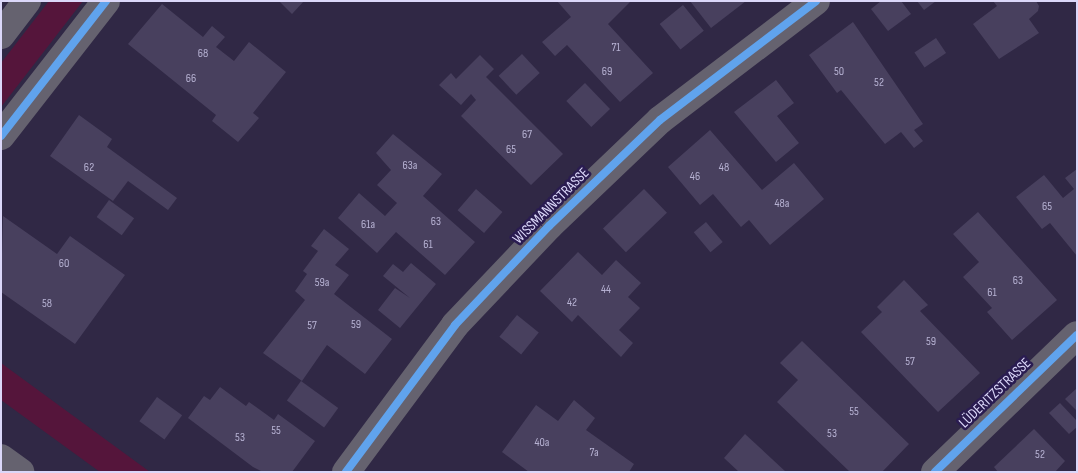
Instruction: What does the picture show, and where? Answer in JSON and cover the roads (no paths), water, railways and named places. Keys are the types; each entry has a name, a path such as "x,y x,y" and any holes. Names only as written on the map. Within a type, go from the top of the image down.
{"street":[{"path":"1,35 27,1"},
{"path":"1,136 106,1"},
{"name":"WISSMANNSTRASSE","path":"346,472 456,325 549,226 660,120 816,1"},
{"name":"LÜDERITZSTRASSE","path":"935,472 1077,335"},
{"path":"1,458 20,472"}]}
